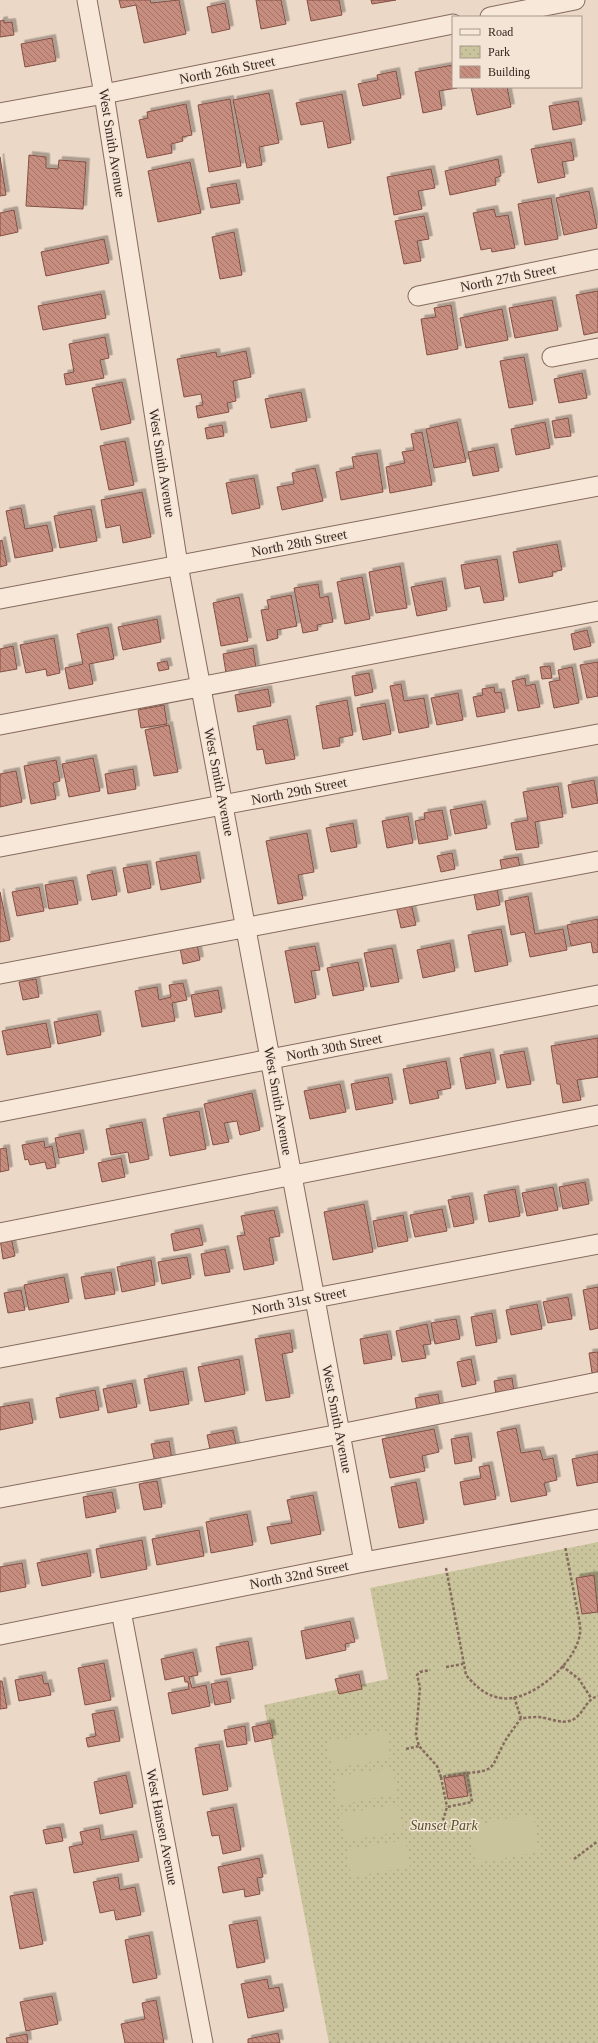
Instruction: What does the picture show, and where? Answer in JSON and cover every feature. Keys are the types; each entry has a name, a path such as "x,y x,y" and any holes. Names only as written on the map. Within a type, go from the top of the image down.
{"street":[{"name":"West Smith Avenue","path":"87,0 104,94 178,566 364,1562"},
{"path":"495,16 575,0"},
{"name":"North 26th Street","path":"0,113 104,94 452,24"},
{"name":"North 27th Street","path":"418,296 598,260"},
{"path":"552,357 598,348"},
{"name":"North 28th Street","path":"0,599 598,486"},
{"path":"0,725 200,685 598,611"},
{"name":"North 29th Street","path":"0,848 598,734"},
{"path":"0,974 598,861"},
{"name":"North 30th Street","path":"0,1112 598,995"},
{"path":"0,1233 598,1115"},
{"name":"North 31st Street","path":"0,1358 598,1244"},
{"path":"0,1498 340,1434 598,1382"},
{"name":"North 32nd Street","path":"0,1635 364,1562 598,1519"},
{"name":"West Hansen Avenue","path":"121,1611 203,2043"}],"path":[{"path":"446,1568 466,1675 475,1686 490,1695 502,1698 514,1697 540,1687 562,1666 577,1648 580,1632 565,1546"},
{"path":"446,1667 463,1664"},
{"path":"562,1666 579,1679 591,1698"},
{"path":"420,1830 440,1830 447,1807 441,1777 437,1766 419,1746 416,1735 420,1687 417,1676 420,1672 430,1670"},
{"path":"521,1718 537,1717 564,1722 573,1720 591,1698 598,1696"},
{"path":"514,1697 521,1718"},
{"path":"441,1777 484,1772 494,1765 503,1745 521,1718"},
{"path":"406,1749 419,1746"},
{"path":"447,1807 472,1802 468,1773"},
{"path":"574,1859 598,1841"}],"green space":[{"name":"Sunset Park","path":"598,1542 598,2043 329,2043 264,1705 388,1679 370,1588"},
{"path":"386,1731 391,1758 332,1769 327,1742"},
{"path":"392,1767 397,1794 338,1805 334,1777"},
{"path":"398,1804 403,1831 345,1841 340,1814"},
{"path":"533,1814 539,1852 476,1863 469,1826"},
{"path":"405,1840 410,1867 351,1877 347,1850"}],"building":[{"path":"119,0 150,0 151,3 179,0 186,34 144,43 136,5 121,8"},
{"path":"256,0 281,0 286,24 261,29"},
{"path":"307,0 339,0 342,15 311,21"},
{"path":"371,0 396,0 372,4"},
{"path":"225,3 230,29 212,33 207,7"},
{"path":"4,20 4,23 12,22 14,35 0,37 0,21"},
{"path":"52,38 56,61 25,67 21,44"},
{"path":"452,65 452,88 457,88 439,91 442,109 423,113 415,72"},
{"path":"396,71 401,98 363,106 358,84 378,80 377,75"},
{"path":"471,88 507,88 511,107 477,115"},
{"path":"269,93 279,143 259,147 262,165 247,168 233,100"},
{"path":"342,94 351,143 328,148 323,121 301,125 296,103"},
{"path":"230,99 241,166 209,172 198,105"},
{"path":"578,101 582,124 553,130 549,106"},
{"path":"186,104 192,135 182,137 183,141 171,144 172,153 147,158 139,120 148,118 147,112"},
{"path":"571,142 574,160 562,162 565,177 538,183 531,149"},
{"path":"29,155 46,157 46,168 58,169 59,160 86,162 83,209 26,206"},
{"path":"0,157 6,195 0,196"},
{"path":"498,159 501,176 495,178 496,185 450,195 445,171"},
{"path":"190,162 201,213 158,222 148,171"},
{"path":"431,169 435,188 418,191 422,209 394,215 387,177"},
{"path":"236,183 240,203 211,208 207,188"},
{"path":"589,191 597,228 564,235 556,198"},
{"path":"551,198 558,239 525,245 518,204"},
{"path":"494,209 496,217 508,215 515,248 492,252 491,248 481,250 473,213"},
{"path":"14,210 18,232 0,236 0,213"},
{"path":"424,216 429,239 417,241 421,261 404,264 395,221"},
{"path":"234,232 242,275 220,279 212,237"},
{"path":"104,239 109,263 46,276 41,252"},
{"path":"598,291 598,332 584,335 576,295"},
{"path":"101,294 106,318 43,330 38,306"},
{"path":"552,300 558,330 515,338 509,308"},
{"path":"451,305 458,349 427,355 421,319 436,317 434,308"},
{"path":"502,309 508,340 466,348 460,318"},
{"path":"105,337 109,358 100,360 104,378 66,385 64,374 74,372 69,344"},
{"path":"246,351 251,377 233,381 236,401 227,403 229,412 198,418 196,406 203,405 201,394 184,397 177,359 216,352 217,357"},
{"path":"524,357 533,404 509,408 500,361"},
{"path":"582,373 587,398 559,403 554,379"},
{"path":"122,382 131,423 101,430 92,388"},
{"path":"301,392 307,421 271,428 265,399"},
{"path":"568,418 571,436 555,438 552,421"},
{"path":"457,422 466,462 434,468 426,429"},
{"path":"545,422 550,448 516,455 511,429"},
{"path":"222,425 224,436 207,439 205,428"},
{"path":"422,432 432,485 390,493 386,467 405,463 402,452 414,450 411,434"},
{"path":"125,441 134,485 109,490 100,446"},
{"path":"494,447 499,471 473,476 468,452"},
{"path":"377,453 383,492 341,500 336,472 354,468 352,457"},
{"path":"315,468 323,501 282,510 277,487 294,484 292,473"},
{"path":"254,478 260,508 232,514 226,483"},
{"path":"142,492 151,537 123,543 120,525 106,528 101,500"},
{"path":"21,508 25,529 47,525 53,551 15,558 6,511"},
{"path":"91,509 97,541 60,548 54,516"},
{"path":"2,540 7,565 0,567 0,541"},
{"path":"557,544 562,570 552,572 553,576 519,583 513,552"},
{"path":"497,559 504,600 484,603 480,586 465,589 461,565"},
{"path":"400,566 407,608 376,613 369,572"},
{"path":"362,577 370,619 345,624 337,582"},
{"path":"442,581 447,610 417,616 411,587"},
{"path":"318,584 320,598 328,596 333,622 317,625 318,630 303,633 294,588"},
{"path":"291,595 297,626 277,630 278,638 267,641 261,610 269,609 267,600"},
{"path":"239,597 248,641 221,646 213,603"},
{"path":"157,619 161,642 123,650 118,627"},
{"path":"108,627 114,659 89,664 93,684 69,689 65,668 83,664 77,634"},
{"path":"587,630 591,646 574,650 571,634"},
{"path":"54,638 60,673 47,676 46,669 26,673 20,645"},
{"path":"13,646 17,669 0,672 0,649"},
{"path":"253,648 256,668 226,673 223,654"},
{"path":"167,661 169,669 159,671 157,663"},
{"path":"598,662 598,696 587,698 580,665"},
{"path":"550,666 552,678 542,679 540,667"},
{"path":"572,667 579,703 554,708 549,682 560,680 558,670"},
{"path":"369,673 373,692 355,696 352,676"},
{"path":"525,678 526,686 535,684 540,707 518,711 512,681"},
{"path":"401,684 404,701 424,698 429,727 399,733 390,686"},
{"path":"494,687 495,693 501,692 505,712 477,717 473,697 483,695 482,689"},
{"path":"268,689 271,706 238,712 235,695"},
{"path":"458,693 463,720 437,725 431,698"},
{"path":"347,700 353,735 339,738 340,746 323,749 316,706"},
{"path":"385,703 391,734 363,740 357,708"},
{"path":"164,705 167,724 141,728 138,710"},
{"path":"287,719 295,759 266,764 263,749 257,750 253,726"},
{"path":"169,725 178,772 154,776 145,730"},
{"path":"93,758 100,791 69,797 62,764"},
{"path":"56,760 60,781 53,783 56,799 31,804 24,766"},
{"path":"133,769 136,789 108,794 105,774"},
{"path":"16,771 22,802 0,807 0,774"},
{"path":"594,780 598,803 572,808 568,785"},
{"path":"558,786 563,817 535,822 539,847 516,850 511,823 528,820 523,792"},
{"path":"482,804 487,828 455,834 450,810"},
{"path":"442,810 448,839 419,844 415,821 425,819 424,813"},
{"path":"408,816 413,843 387,848 382,821"},
{"path":"353,823 357,847 331,852 326,828"},
{"path":"307,833 314,872 298,875 303,899 278,904 266,841"},
{"path":"452,853 455,869 441,872 437,856"},
{"path":"196,855 201,882 161,890 156,862"},
{"path":"518,857 521,873 503,876 500,860"},
{"path":"147,864 151,888 128,893 123,868"},
{"path":"112,870 117,895 92,900 87,875"},
{"path":"73,880 78,904 49,909 45,885"},
{"path":"39,887 44,911 17,916 12,892"},
{"path":"497,889 500,905 477,910 474,894"},
{"path":"0,892 10,940 0,942"},
{"path":"528,896 535,934 563,929 567,950 530,957 525,932 511,935 505,901"},
{"path":"411,903 416,925 401,928 396,906"},
{"path":"598,919 598,952 593,953 591,942 571,946 567,925"},
{"path":"501,929 508,965 475,972 468,935"},
{"path":"450,943 455,971 423,978 417,950"},
{"path":"197,944 200,960 183,964 180,948"},
{"path":"315,946 320,970 311,971 316,998 295,1003 285,951"},
{"path":"392,948 399,982 371,987 364,953"},
{"path":"358,962 364,990 333,996 327,968"},
{"path":"36,979 39,997 23,1000 19,982"},
{"path":"183,983 187,1000 172,1003 175,1021 142,1027 135,991 157,987 159,1000 171,997 169,985"},
{"path":"218,990 222,1012 195,1017 191,995"},
{"path":"97,1014 101,1035 58,1044 54,1022"},
{"path":"46,1023 51,1047 7,1055 2,1031"},
{"path":"598,1038 598,1077 577,1080 581,1100 563,1103 560,1084 557,1084 551,1046"},
{"path":"524,1051 531,1084 507,1088 500,1055"},
{"path":"490,1052 496,1083 466,1089 460,1058"},
{"path":"446,1061 451,1088 437,1091 439,1098 410,1104 403,1069"},
{"path":"388,1077 393,1103 356,1110 351,1084"},
{"path":"340,1084 346,1112 310,1119 304,1091"},
{"path":"252,1093 260,1130 240,1135 237,1121 224,1123 229,1142 213,1145 204,1104"},
{"path":"199,1111 206,1149 170,1156 163,1118"},
{"path":"142,1122 149,1159 130,1163 128,1152 111,1155 106,1129"},
{"path":"80,1133 84,1153 59,1158 55,1138"},
{"path":"44,1141 45,1148 52,1146 56,1167 47,1169 45,1162 30,1165 28,1159 25,1160 22,1145"},
{"path":"6,1148 9,1170 0,1172 0,1149"},
{"path":"121,1158 125,1177 102,1182 98,1163"},
{"path":"585,1182 589,1204 563,1209 559,1187"},
{"path":"553,1187 558,1210 527,1216 522,1193"},
{"path":"515,1189 520,1216 489,1222 484,1195"},
{"path":"469,1196 474,1223 454,1227 448,1200"},
{"path":"364,1204 373,1252 333,1260 324,1212"},
{"path":"442,1209 447,1231 415,1237 410,1215"},
{"path":"274,1210 280,1236 269,1238 274,1264 244,1270 237,1236 245,1235 241,1216"},
{"path":"403,1215 408,1241 378,1247 373,1221"},
{"path":"199,1228 203,1245 174,1251 171,1234"},
{"path":"11,1237 15,1256 3,1259 0,1239"},
{"path":"225,1249 230,1272 205,1276 201,1254"},
{"path":"187,1257 191,1278 162,1284 158,1262"},
{"path":"151,1260 155,1285 122,1292 117,1267"},
{"path":"111,1272 115,1294 85,1299 81,1277"},
{"path":"64,1277 69,1302 29,1310 24,1285"},
{"path":"598,1287 598,1328 590,1330 583,1290"},
{"path":"21,1290 25,1310 8,1313 4,1293"},
{"path":"568,1297 572,1319 548,1323 543,1302"},
{"path":"537,1304 542,1329 511,1335 506,1310"},
{"path":"492,1313 497,1342 476,1346 471,1317"},
{"path":"456,1319 460,1339 435,1344 431,1323"},
{"path":"427,1324 431,1344 423,1345 426,1358 402,1362 396,1331"},
{"path":"290,1333 293,1352 282,1354 290,1397 266,1401 255,1339"},
{"path":"387,1334 392,1359 364,1364 360,1339"},
{"path":"598,1352 598,1372 592,1373 589,1353"},
{"path":"239,1359 245,1394 205,1402 198,1367"},
{"path":"471,1359 476,1384 462,1387 457,1362"},
{"path":"183,1371 189,1404 150,1411 144,1379"},
{"path":"512,1378 515,1398 497,1401 494,1381"},
{"path":"132,1383 137,1407 108,1413 103,1389"},
{"path":"95,1390 99,1410 60,1418 56,1398"},
{"path":"438,1394 441,1412 418,1416 415,1398"},
{"path":"29,1402 33,1423 0,1430 0,1407"},
{"path":"516,1428 521,1453 540,1450 543,1460 553,1458 557,1480 544,1483 547,1495 511,1502 497,1432"},
{"path":"434,1429 439,1452 422,1456 425,1471 390,1478 382,1439"},
{"path":"233,1430 237,1449 211,1454 207,1435"},
{"path":"468,1436 472,1461 455,1464 451,1439"},
{"path":"169,1441 172,1459 155,1463 151,1444"},
{"path":"598,1454 598,1482 577,1486 572,1459"},
{"path":"489,1465 496,1499 464,1505 460,1482 481,1478 479,1467"},
{"path":"157,1481 162,1507 144,1510 139,1484"},
{"path":"416,1482 424,1523 399,1528 391,1487"},
{"path":"112,1492 116,1512 86,1518 83,1497"},
{"path":"313,1495 321,1534 271,1544 267,1527 292,1523 287,1500"},
{"path":"247,1514 253,1545 211,1553 206,1522"},
{"path":"199,1530 204,1556 157,1565 152,1539"},
{"path":"142,1540 147,1569 101,1578 96,1549"},
{"path":"87,1553 91,1576 42,1586 37,1563"},
{"path":"22,1563 26,1587 0,1592 0,1567"},
{"path":"594,1575 598,1612 582,1614 576,1578"},
{"path":"350,1621 355,1642 345,1644 346,1650 306,1659 301,1631"},
{"path":"248,1641 253,1669 221,1675 216,1647"},
{"path":"193,1652 198,1675 189,1677 192,1688 206,1685 210,1706 172,1714 168,1693 189,1689 188,1682 185,1682 184,1676 165,1680 161,1659"},
{"path":"104,1663 111,1700 85,1705 78,1668"},
{"path":"359,1674 362,1689 339,1694 335,1679"},
{"path":"42,1675 44,1684 48,1683 51,1695 19,1701 15,1680"},
{"path":"0,1681 2,1681 7,1708 0,1709"},
{"path":"227,1681 231,1702 215,1705 211,1684"},
{"path":"114,1710 120,1741 88,1747 86,1738 96,1736 92,1714"},
{"path":"270,1723 273,1738 255,1742 252,1727"},
{"path":"245,1726 247,1744 227,1747 224,1730"},
{"path":"219,1744 228,1790 203,1795 195,1748"},
{"path":"126,1775 133,1807 100,1814 94,1782"},
{"path":"464,1775 468,1796 448,1799 444,1778"},
{"path":"233,1807 241,1850 223,1854 219,1835 212,1836 207,1812"},
{"path":"60,1827 63,1841 46,1844 43,1830"},
{"path":"99,1828 101,1840 133,1834 139,1861 74,1873 69,1847 83,1844 80,1832"},
{"path":"259,1858 263,1877 257,1878 260,1894 245,1897 244,1889 223,1893 218,1867"},
{"path":"118,1877 120,1890 135,1887 141,1915 116,1920 114,1910 100,1913 93,1882"},
{"path":"33,1892 43,1944 20,1949 10,1896"},
{"path":"257,1920 265,1962 237,1968 229,1925"},
{"path":"149,1935 157,1978 133,1983 125,1940"},
{"path":"267,1979 269,1989 279,1987 284,2011 248,2018 241,1984"},
{"path":"52,1996 58,2024 26,2031 20,2002"},
{"path":"156,2000 164,2043 125,2043 121,2024 145,2019 142,2003"},
{"path":"278,2033 280,2043 248,2043 248,2039"},
{"path":"27,2034 28,2043 7,2043 6,2038"}]}
